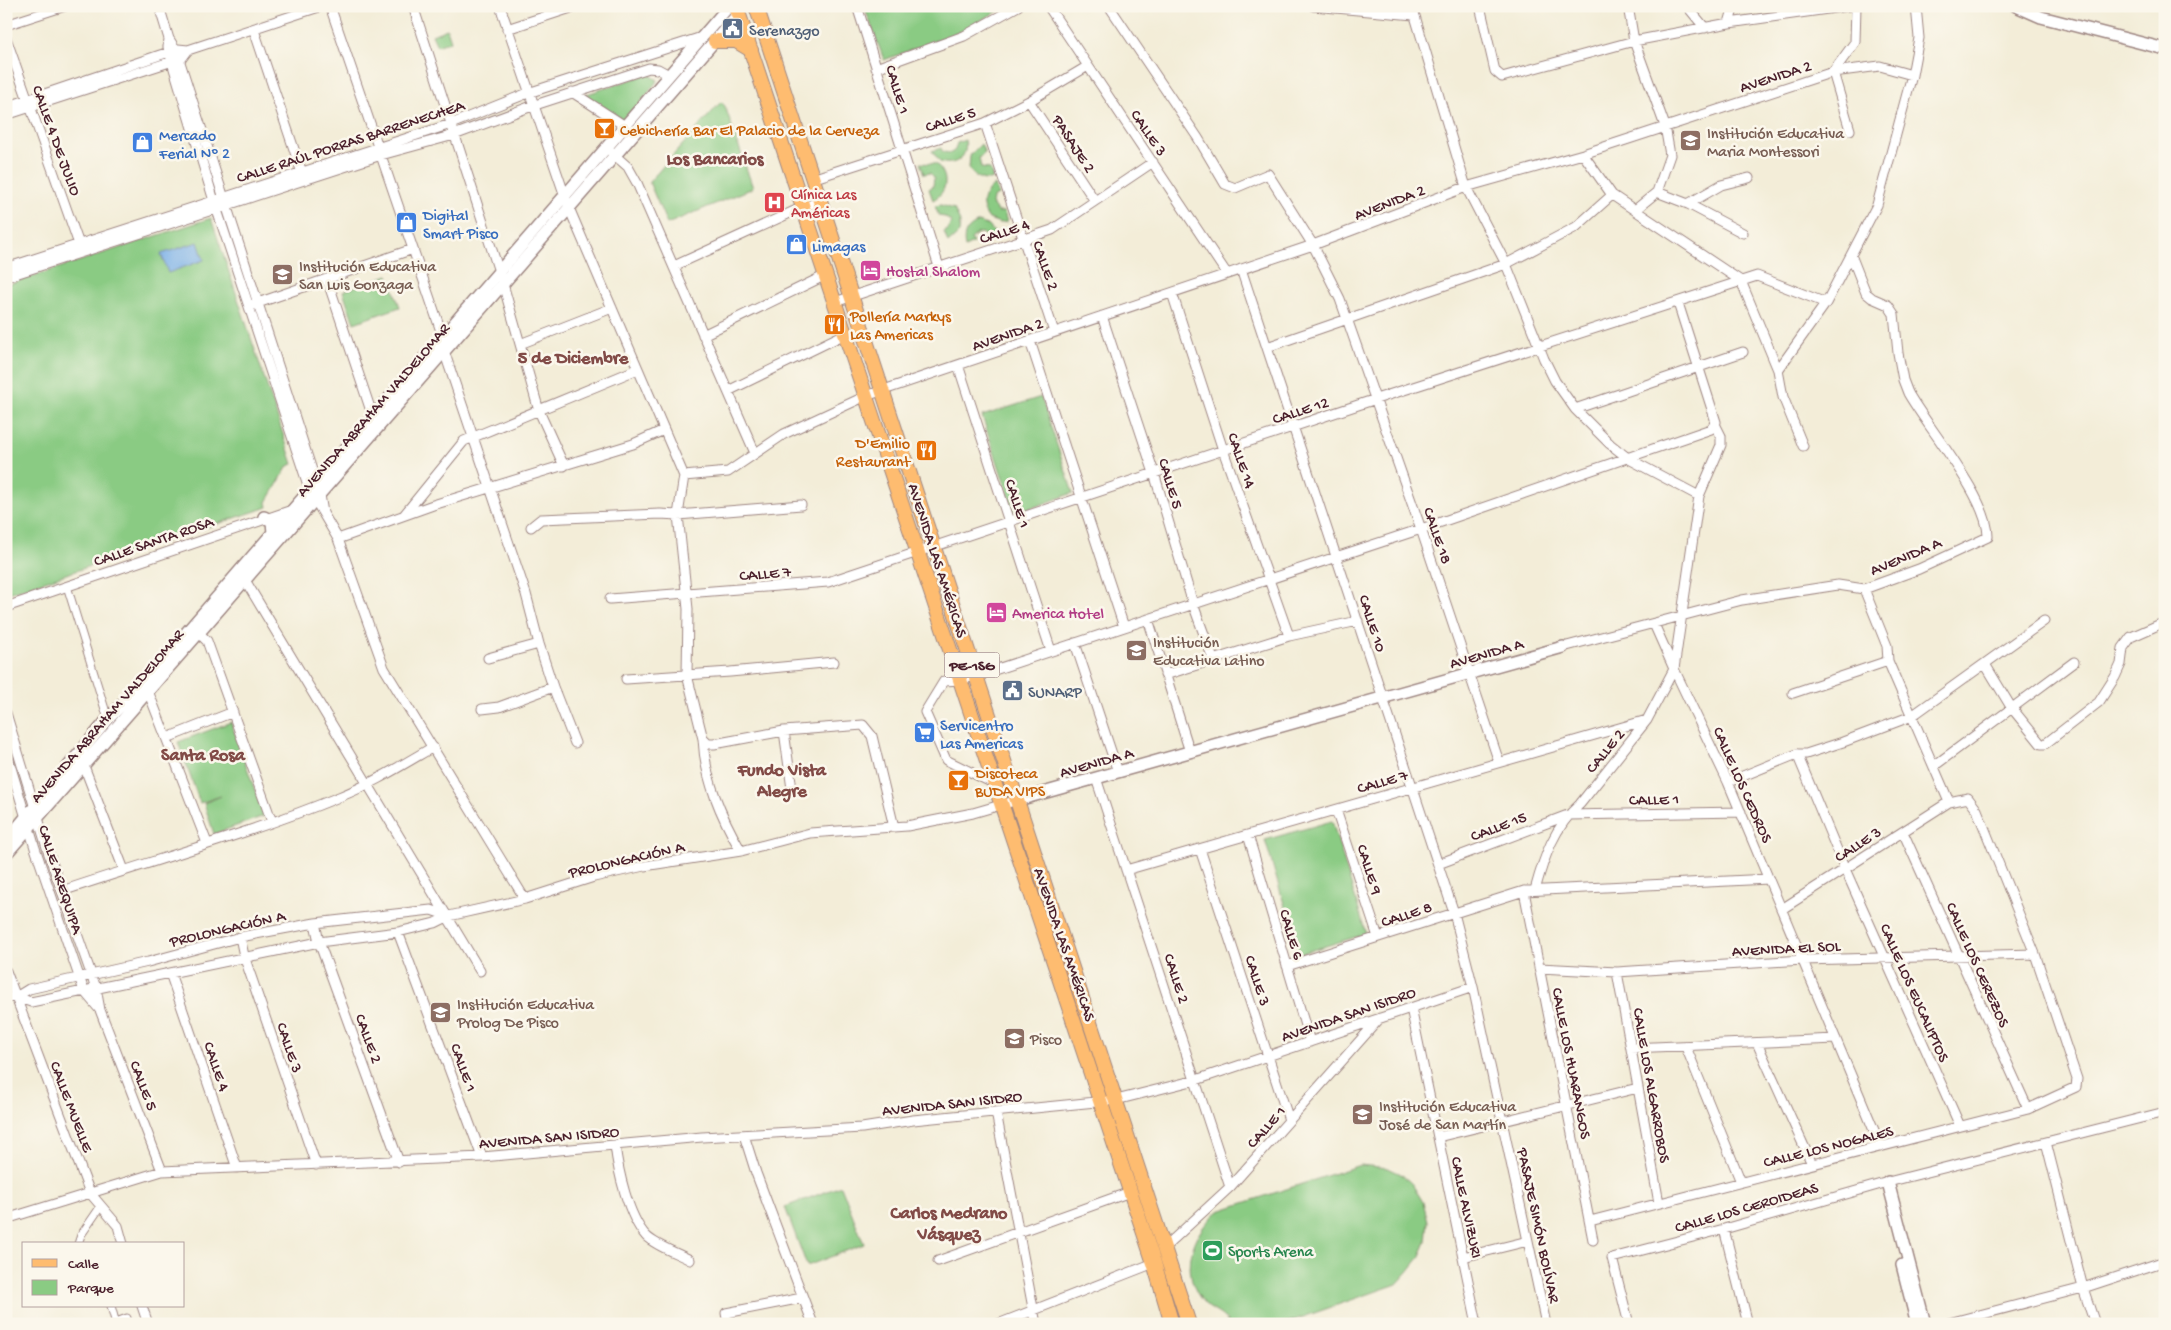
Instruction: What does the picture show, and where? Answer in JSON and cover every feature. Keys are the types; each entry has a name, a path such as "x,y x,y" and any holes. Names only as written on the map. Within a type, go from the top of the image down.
{"main road":[{"name":"AVENIDA LAS AMÉRICAS","path":"756,6 850,297 1018,800 1189,1324"},
{"name":"AVENIDA LAS AMÉRICAS","path":"735,8 751,50 927,579 1154,1263 1172,1324"},
{"path":"708,39 731,39 743,43 751,50"},
{"path":"927,579 942,574"},
{"path":"946,639 962,633"}],"street":[{"path":"6,25 65,6"},
{"path":"159,6 220,204 314,495 338,539 384,668 526,899"},
{"path":"6,115 29,104 172,51 188,50 254,30 322,6"},
{"path":"330,6 443,336 444,351 492,487 553,687 575,742"},
{"path":"413,6 503,284 539,411 564,466"},
{"path":"500,6 532,106 564,196 684,476 678,516 686,593 687,675 703,739 704,764 723,820 741,851"},
{"path":"507,29 577,6"},
{"name":"CALLE 1","path":"857,6 939,267"},
{"path":"876,68 964,36 1018,6"},
{"name":"CALLE 3","path":"1048,6 1227,274"},
{"name":"CALLE 18","path":"1108,6 1198,138 1226,184 1235,188 1268,174 1313,245 1348,318 1499,762"},
{"path":"1313,6 1413,11 1466,187 1506,264 1539,348 1555,381 1575,409 1600,435 1629,459 1699,496"},
{"path":"1480,6 1495,71 1502,77 1509,77 1634,40 1729,23 1849,6"},
{"path":"1628,6 1634,40 1665,126 1670,155 1657,192 1635,210"},
{"path":"1687,6 1705,28"},
{"path":"1729,23 1734,6"},
{"path":"1850,130 1833,72 1855,42 1856,6"},
{"path":"1778,370 1826,303 1877,205 1912,75 1919,38 1916,6"},
{"path":"2016,6 2041,17 2165,49"},
{"name":"AVENIDA ABRAHAM VALDELOMAR","path":"377,420 444,351 503,284 569,208 610,152 735,8"},
{"path":"254,30 303,176"},
{"name":"CALLE 4 DE JULIO","path":"6,38 80,248"},
{"name":"CALLE RAÚL PORRAS BARRENECHEA","path":"6,268 80,248 220,204 380,151 528,93 708,39"},
{"name":"AVENIDA ABRAHAM VALDELOMAR","path":"32,817 84,766 145,688 377,420 443,336 564,196 610,152 625,126 669,75 708,39"},
{"path":"6,107 29,104 175,61 188,50"},
{"name":"CALLE 5","path":"812,179 984,123 1030,101 1088,66"},
{"name":"AVENIDA 2","path":"684,476 728,472 784,434 882,390 1313,245 1466,187 1583,154 1833,72 1880,66 1912,75"},
{"name":"CALLE RAÚL PORRAS BARRENECHEA","path":"380,151 454,135 572,92 649,68 658,69 669,75"},
{"path":"572,92 625,126"},
{"name":"PASAJE 2","path":"1030,101 1095,201"},
{"name":"CALLE 2","path":"984,123 1054,332"},
{"path":"610,152 632,174 755,453"},
{"path":"1583,154 1612,195 1741,281 1778,370 1783,397 1803,446"},
{"name":"CALLE 4","path":"834,302 1052,230 1153,162"},
{"path":"1688,204 1721,185 1749,178"},
{"path":"1657,192 1688,204 1743,233"},
{"path":"1267,348 1506,264 1576,226 1612,195"},
{"path":"674,266 803,207 819,202"},
{"name":"CALLE RAÚL PORRAS BARRENECHEA","path":"6,278 80,248"},
{"path":"253,305 413,249"},
{"name":"AVENIDA A","path":"894,827 973,813 1562,647 1742,600 1838,585 1864,589 1919,569 1986,538 1989,534 1970,488 1938,436 1908,393 1903,380 1892,308 1866,293 1851,255"},
{"name":"CALLE 10","path":"1241,269 1454,913 1473,987"},
{"path":"703,335 826,275"},
{"name":"CALLE 12","path":"933,546 1376,399 1539,348 1741,281 1762,276 1826,303"},
{"path":"327,279 377,420"},
{"name":"CALLE 14","path":"1172,293 1223,450 1289,636"},
{"path":"1674,669 1699,496 1721,445 1721,436 1715,424 1678,303"},
{"path":"520,344 612,308"},
{"name":"CALLE 5","path":"1102,316 1154,473 1193,604 1213,659"},
{"path":"728,391 845,334"},
{"path":"1030,340 1124,626"},
{"path":"1575,409 1743,352"},
{"name":"CALLE 1","path":"958,365 1051,651"},
{"path":"404,516 464,441 638,369"},
{"path":"995,784 946,760 926,715 926,710 944,681 976,676 1269,578 1421,530 1487,505 1707,432 1715,424"},
{"path":"338,539 492,487 633,444 664,430"},
{"name":"AVENIDA ABRAHAM VALDELOMAR","path":"32,817 108,719 145,688 199,633 293,509 314,495"},
{"path":"531,527 541,520 660,514 678,516 801,504"},
{"name":"CALLE SANTA ROSA","path":"6,607 264,517 293,509"},
{"path":"264,517 272,521 273,533"},
{"name":"CALLE 7","path":"610,599 828,582 933,546"},
{"path":"243,575 480,971"},
{"path":"66,586 108,719"},
{"path":"1864,589 1887,646 1888,661 1949,802 1963,798 1972,802 2035,954"},
{"path":"1148,619 1190,752"},
{"path":"1166,675 1289,636 1358,621"},
{"path":"1728,782 1797,754 1806,754 1843,742 1912,716 2044,621"},
{"path":"1985,664 2011,707 2041,744 2045,744 2099,702 2115,677 2121,664 2123,648 2131,637 2165,622"},
{"path":"1654,624 1674,669"},
{"path":"199,633 207,641 272,822"},
{"path":"1075,643 1118,772"},
{"path":"488,658 539,644"},
{"path":"1793,693 1888,661"},
{"path":"626,678 687,675 834,662"},
{"path":"1934,766 2074,662"},
{"name":"CALLE 2","path":"1535,890 1548,848 1568,815 1580,804 1647,720 1674,669"},
{"name":"CALLE LOS CEDROS","path":"1674,669 1741,812 1881,1147"},
{"path":"482,709 499,707 553,687"},
{"path":"145,688 167,738 208,843"},
{"name":"CALLE AREQUIPA","path":"6,712 32,817 79,977 84,991 100,1010"},
{"path":"167,738 233,712"},
{"name":"CALLE 7","path":"1126,870 1647,720"},
{"path":"703,739 708,744 714,744 784,731 855,724 863,725 869,730 894,827"},
{"path":"784,731 792,788"},
{"path":"62,891 272,822 368,784 433,747"},
{"name":"CALLE AREQUIPA","path":"6,751 49,854 96,988 100,1010"},
{"name":"CALLE LOS EUCALIPTOS","path":"1797,754 1845,869 1960,1126"},
{"path":"84,766 124,870"},
{"name":"CALLE 2","path":"1096,778 1230,1187"},
{"name":"CALLE 3","path":"1782,909 1949,802"},
{"name":"CALLE 9","path":"1336,810 1378,938"},
{"name":"CALLE 1","path":"1568,815 1741,812"},
{"name":"CALLE 15","path":"1438,864 1568,815"},
{"path":"6,841 32,817"},
{"path":"6,854 32,817"},
{"name":"PROLONGACIÓN A","path":"11,998 32,1002 149,979 170,972 244,956 319,942 398,932 435,923 448,916 526,899 594,878 644,866 741,851 810,833 894,827"},
{"name":"CALLE LOS CEREZOS","path":"1903,832 2028,1109"},
{"name":"CALLE 6","path":"1248,835 1310,1042"},
{"name":"CALLE 3","path":"1200,849 1289,1120"},
{"name":"CALLE 8","path":"1287,966 1524,891 1769,879"},
{"name":"CALLE LOS HUARANGOS","path":"1524,891 1593,1240"},
{"name":"PROLONGACIÓN A","path":"11,998 29,989 240,937 314,923 431,910 448,916"},
{"name":"CALLE 2","path":"314,923 319,942 400,1162"},
{"name":"CALLE 1","path":"398,932 482,1157"},
{"name":"CALLE 3","path":"240,937 244,956 316,1165"},
{"name":"AVENIDA EL SOL","path":"1539,968 1617,972 1803,960 2035,954"},
{"name":"CALLE LOS NOGALES","path":"1590,1221 2028,1109 2076,1088 2077,1079 2035,954"},
{"name":"CALLE MUELLE","path":"6,971 11,998 90,1194 118,1226 122,1242"},
{"name":"CALLE 4","path":"170,972 237,1168"},
{"name":"CALLE LOS ALGARROBOS","path":"1617,972 1659,1203"},
{"name":"AVENIDA SAN ISIDRO","path":"6,1219 162,1171 482,1157 744,1135 862,1128 1116,1100 1196,1080 1473,987"},
{"name":"PASAJE SIMÓN BOLÍVAR","path":"1473,987 1546,1324"},
{"name":"CALLE ALVIZURI","path":"1411,1008 1477,1324"},
{"name":"CALLE 5","path":"100,1010 162,1171"},
{"name":"CALLE 1","path":"1165,1247 1230,1187 1380,1018"},
{"path":"1631,1048 1836,1040"},
{"path":"1757,1043 1812,1164"},
{"path":"1686,1047 1741,1182"},
{"path":"1438,1137 1638,1088"},
{"path":"996,1112 1036,1324"},
{"name":"CALLE LOS CEROIDEAS","path":"1629,1324 1612,1258 1724,1229 1884,1183 2165,1112"},
{"path":"744,1135 813,1324"},
{"path":"2046,1142 2083,1288 2095,1324"},
{"path":"615,1145 616,1159 635,1219 647,1237 690,1260"},
{"path":"1884,1183 1917,1324"},
{"path":"1884,1183 1925,1324"},
{"path":"938,1261 1130,1192"},
{"path":"79,1242 81,1235 100,1206"},
{"path":"1724,1229 1748,1324"},
{"path":"1463,1257 1528,1241"},
{"path":"1945,1324 2083,1288 2165,1261"},
{"path":"998,1324 1154,1263"},
{"path":"728,1324 726,1313 802,1298"},
{"path":"112,1308 116,1323 127,1318"},
{"path":"143,1308 148,1324"}],"green space":[{"path":"864,6 1007,6 960,32 884,60"},
{"path":"447,29 451,41 437,46 432,35"},
{"path":"648,74 658,80 628,119 623,120 584,95"},
{"path":"721,102 725,106 753,188 667,224 649,182"},
{"path":"965,140 966,146 963,156 956,162 940,162 932,151 941,148 943,152 951,153 955,150 957,143"},
{"path":"981,144 985,153 979,158 981,168 990,169 993,179 986,180 980,178 969,169 970,155"},
{"path":"920,163 936,164 945,178 942,193 933,200 929,189 933,186 934,177 930,173 924,174"},
{"path":"995,185 998,195 993,198 992,204 998,212 1004,212 1007,222 1000,223 989,219 984,210 984,197"},
{"path":"941,205 954,209 960,222 959,233 948,243 944,232 948,230 951,222 945,217 939,216 935,206"},
{"path":"211,218 293,464 288,466 267,502 268,507 6,594 6,285"},
{"path":"979,222 989,226 996,235 988,238 983,233 978,233 971,239 973,243 965,247 964,238 966,232 971,226"},
{"path":"388,275 400,307 354,323 343,291"},
{"path":"1041,397 1073,493 1015,514 982,416"},
{"path":"231,722 264,816 214,834 204,803 221,796 200,803 178,742"},
{"path":"1332,821 1366,934 1299,954 1265,840"},
{"path":"1360,1165 1388,1168 1401,1174 1412,1184 1423,1202 1428,1221 1426,1242 1419,1258 1397,1284 1283,1324 1228,1324 1221,1315 1205,1304 1192,1280 1191,1254 1201,1230 1219,1211"},
{"path":"841,1186 864,1244 807,1266 785,1207"}],"water":[{"path":"198,242 204,260 168,273 161,254"}],"place":[{"name":"Serenazgo","path":"733,29"},
{"name":"Cebichería Bar El Palacio de la Cerveza","path":"604,129"},
{"name":"Institución Educativa Maria Montessori","path":"1691,141"},
{"name":"Mercado Ferial Nº 2","path":"143,143"},
{"name":"Clínica Las Américas","path":"775,202"},
{"name":"Digital Smart Pisco","path":"407,223"},
{"name":"Limagas","path":"796,245"},
{"name":"Hostal Shalom","path":"870,270"},
{"name":"Institución Educativa San Luis Gonzaga","path":"283,274"},
{"name":"Pollería Markys Las Americas","path":"834,324"},
{"name":"D'Emilio Restaurant","path":"926,451"},
{"name":"America Hotel","path":"996,612"},
{"name":"Institución Educativa Latino","path":"1137,650"},
{"name":"SUNARP","path":"1012,691"},
{"name":"Servicentro Las Americas","path":"924,733"},
{"name":"Discoteca BUDA VIPS","path":"959,781"},
{"name":"Institución Educativa Prolog De Pisco","path":"441,1012"},
{"name":"Pisco","path":"1014,1038"},
{"name":"Institución Educativa José de San Martín","path":"1363,1114"},
{"name":"Sports Arena","path":"1212,1250"}],"district":[{"name":"Los Bancarios","path":"715,158"},
{"name":"5 de Diciembre","path":"573,357"},
{"name":"Santa Rosa","path":"203,754"},
{"name":"Fundo Vista Alegre","path":"782,780"},
{"name":"Carlos Medrano Vásquez","path":"949,1222"}]}
